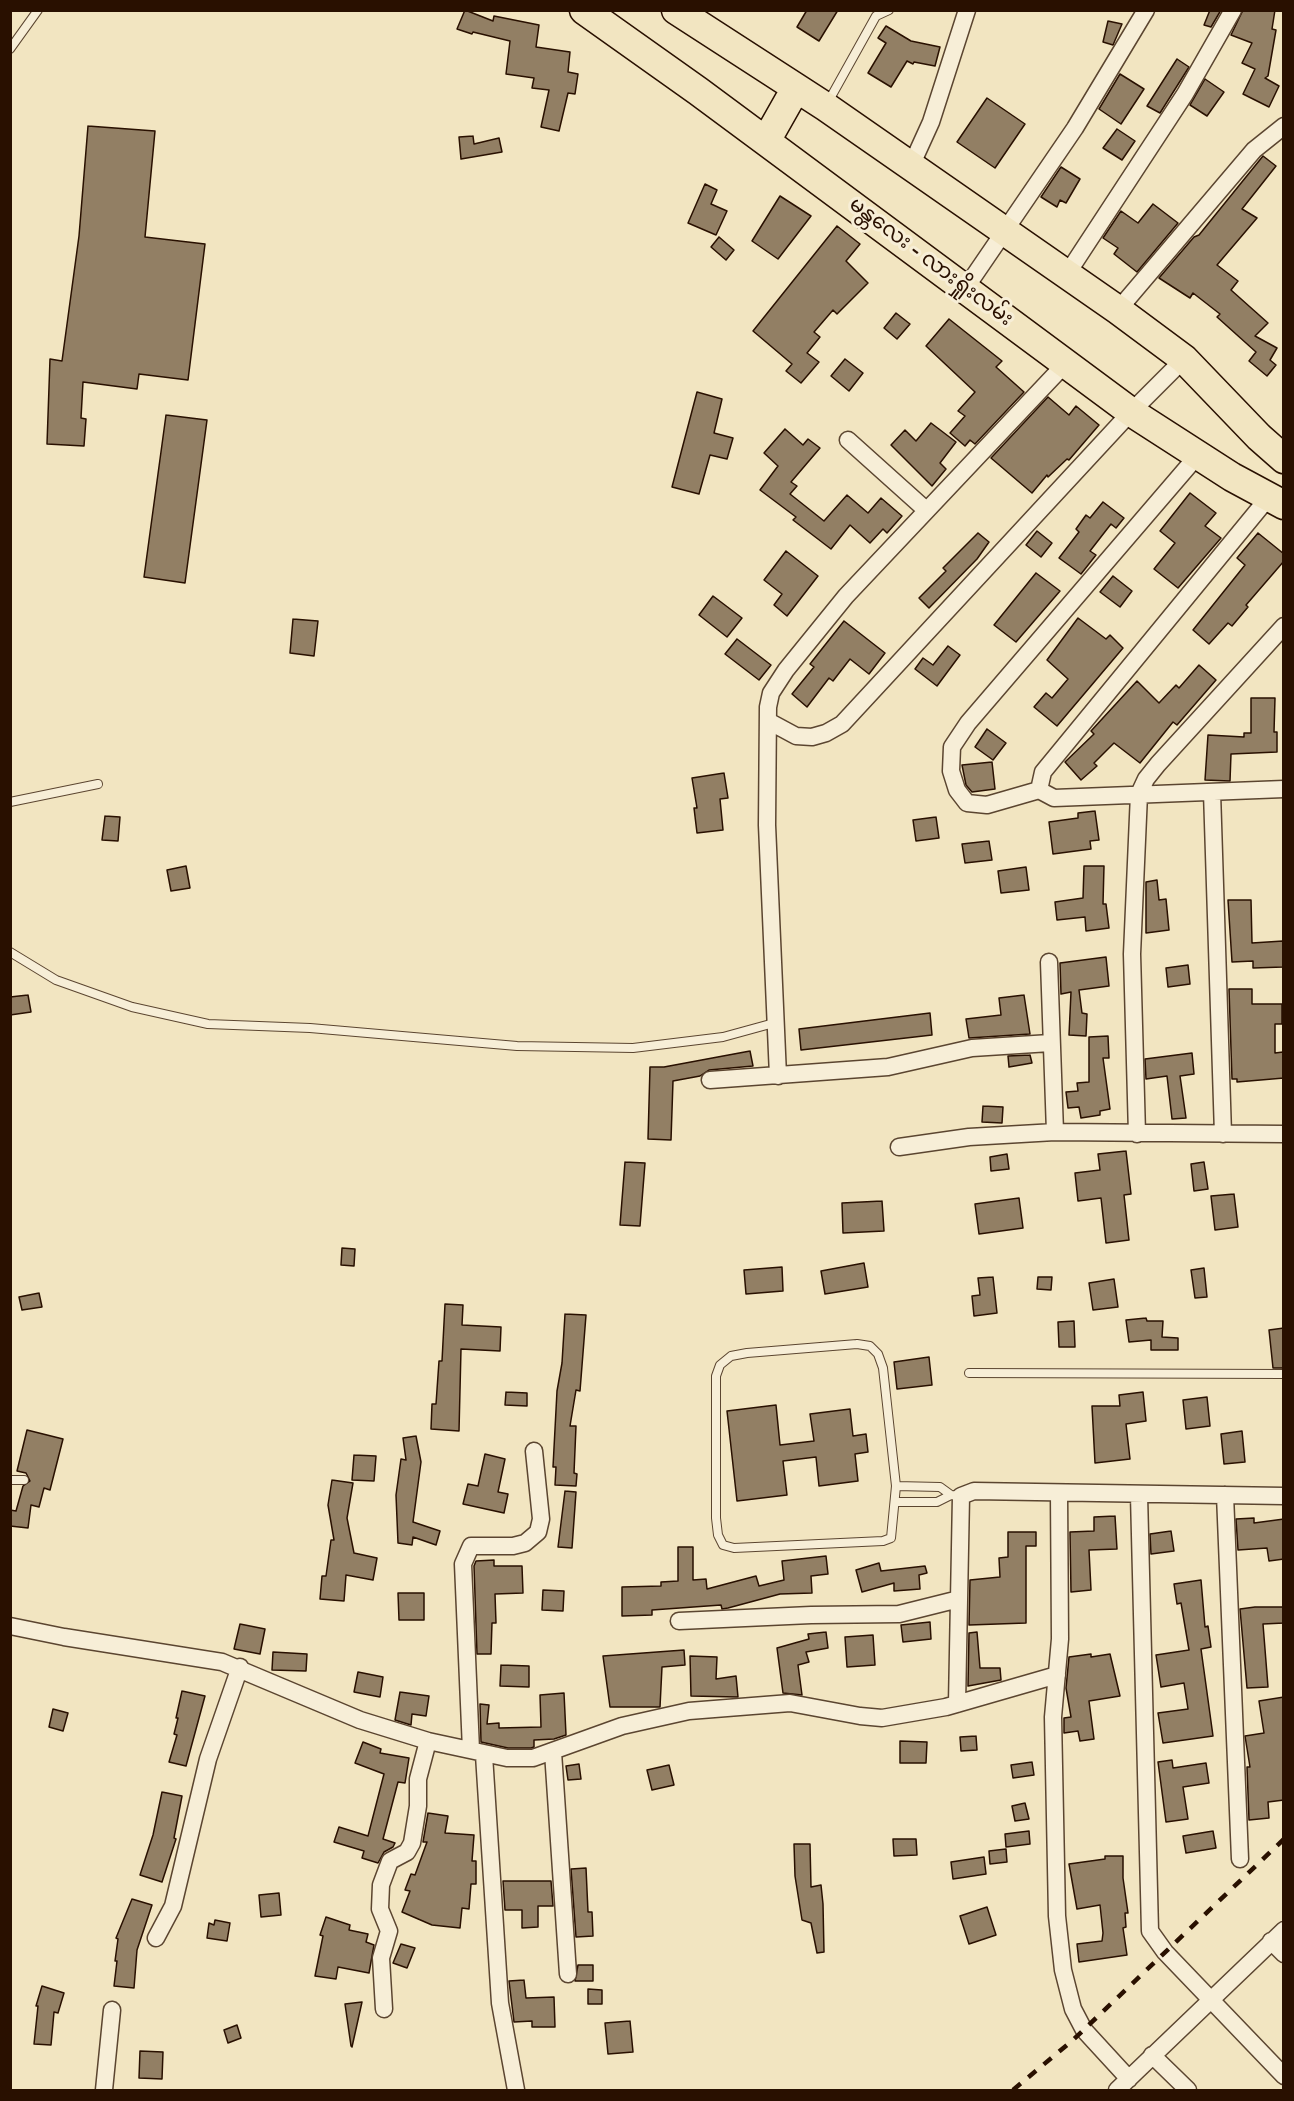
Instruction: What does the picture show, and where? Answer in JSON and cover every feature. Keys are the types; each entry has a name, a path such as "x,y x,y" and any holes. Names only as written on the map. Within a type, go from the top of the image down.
{"highway":[{"name":"မန္တလေး - လားရှိုးလမ်း","path":"584,10 766,141 1131,412 1276,502"},
{"path":"676,10 826,107 1118,310 1184,359 1259,437 1284,459"},
{"path":"766,141 796,88"}],"street":[{"path":"911,166 931,122 967,10"},
{"path":"965,289 1003,230 1075,128 1146,10"},
{"path":"1067,274 1185,94 1233,10"},
{"path":"1118,310 1254,150 1284,126"},
{"path":"770,722 796,736 812,737 826,733 842,724 1131,412 1184,359"},
{"path":"778,1076 767,825 770,722 768,707 771,693 786,670 846,596 1066,363"},
{"path":"848,440 926,510"},
{"path":"1198,455 968,723 952,747 951,771 957,790 968,803 987,805 1039,790 1054,798 1284,789"},
{"path":"1039,790 1043,772 1276,502"},
{"path":"1137,1134 1132,954 1139,794 1146,778 1158,764 1284,626"},
{"path":"1212,792 1223,1134"},
{"path":"1049,962 1050,1043 1055,1132"},
{"path":"710,1080 888,1067 972,1048 1050,1043"},
{"path":"899,1147 969,1137 1055,1132 1284,1134"},
{"path":"516,2091 500,2003 477,1753 463,1564 471,1546 488,1544 513,1546 525,1543 538,1532 541,1519 534,1451"},
{"path":"957,1704 959,1599 956,1496 974,1491 1139,1496 1284,1496"},
{"path":"1059,1493 1060,1639 1053,1717 1054,1835 1057,1916 1063,1970 1073,2009 1084,2030 1123,2085 1284,1929"},
{"path":"1225,1495 1240,1860"},
{"path":"1139,1496 1150,1931 1165,1952 1284,2076"},
{"path":"679,1621 898,1614 959,1599"},
{"path":"10,1626 64,1637 191,1655 240,1667 360,1720 477,1753 533,1758 622,1726 689,1711 790,1703 882,1718 957,1704 1057,1675"},
{"path":"156,1938 173,1906 208,1759 240,1667"},
{"path":"384,2009 381,1958 389,1931 380,1909 381,1885 390,1861 408,1852 412,1843 417,1816 418,1779 428,1741"},
{"path":"553,1752 568,1974"},
{"path":"1271,1941 1284,1954"},
{"path":"104,2091 112,2010"},
{"path":"1152,2055 1188,2091"}],"lane":[{"path":"10,49 38,10"},
{"path":"826,107 876,16 889,10"},
{"path":"10,802 98,784"},
{"path":"10,952 56,980 132,1007 208,1024 310,1028 517,1046 633,1048 723,1037 774,1023"},
{"path":"856,1344 870,1346 879,1354 884,1368 896,1503 891,1538 883,1541 734,1548 723,1545 718,1535 716,1518 716,1376 720,1365 731,1356 747,1353 856,1344"},
{"path":"969,1373 1284,1374"},
{"path":"10,1480 24,1480"},
{"path":"896,1486 940,1487 956,1496"},
{"path":"896,1503 937,1502 956,1496"}],"building":[{"path":"465,10 493,21 494,16 539,25 536,47 570,52 568,72 578,74 575,94 568,93 559,131 541,127 549,90 532,88 534,78 506,74 510,41 457,29"},
{"path":"807,10 838,10 819,41 797,27"},
{"path":"1210,10 1221,10 1211,27 1204,25"},
{"path":"1243,10 1275,10 1272,29 1276,30 1268,76 1265,78 1279,86 1269,107 1243,94 1255,69 1242,63 1252,43 1231,35"},
{"path":"1108,21 1122,24 1113,45 1103,42"},
{"path":"886,26 911,41 940,47 935,66 914,62 913,64 907,61 891,87 868,73 886,43 878,38"},
{"path":"1177,59 1189,67 1160,113 1147,106"},
{"path":"1120,74 1144,89 1121,124 1099,109"},
{"path":"1205,79 1224,92 1207,116 1190,105"},
{"path":"987,98 1025,124 995,168 957,142"},
{"path":"88,126 155,131 145,237 205,244 188,380 139,374 137,389 83,382 81,418 86,419 84,446 47,444 50,359 62,361 79,236"},
{"path":"1117,129 1135,141 1122,160 1103,148"},
{"path":"473,136 474,144 499,138 502,152 461,159 459,137"},
{"path":"1263,156 1276,166 1242,209 1257,218 1217,265 1238,281 1231,290 1268,323 1255,336 1277,348 1270,360 1276,365 1267,376 1249,361 1256,352 1217,317 1220,314 1193,293 1190,298 1159,278 1194,237 1199,235"},
{"path":"1061,167 1080,179 1066,203 1060,200 1057,207 1041,197"},
{"path":"705,184 717,190 711,204 727,211 716,235 688,223"},
{"path":"780,196 811,216 778,259 752,241"},
{"path":"1153,204 1178,223 1137,272 1114,254 1118,248 1103,238 1121,211 1138,223"},
{"path":"837,226 860,244 846,261 868,283 837,314 833,310 814,332 820,337 807,353 819,362 801,383 786,371 792,364 753,331"},
{"path":"719,237 734,250 726,260 711,247"},
{"path":"896,313 910,324 897,339 884,328"},
{"path":"949,319 1002,361 996,367 1024,392 975,444 970,440 965,446 950,433 965,416 958,411 975,392 926,346"},
{"path":"845,359 863,373 849,391 831,376"},
{"path":"697,392 722,399 714,433 733,438 727,459 710,455 699,494 672,487"},
{"path":"1048,397 1069,415 1076,406 1099,425 1069,460 1067,459 1048,477 1047,475 1032,493 991,458"},
{"path":"166,415 207,420 185,583 144,577"},
{"path":"931,423 956,442 940,463 946,469 932,486 891,445 905,430 916,441"},
{"path":"785,429 803,445 808,439 820,448 791,482 797,486 790,494 824,521 847,495 868,513 881,498 902,516 887,533 883,529 870,543 850,525 831,549 793,520 796,517 760,490 778,466 764,453"},
{"path":"1190,493 1216,513 1205,526 1221,538 1178,588 1154,569 1175,543 1160,531"},
{"path":"1103,502 1124,518 1116,528 1111,524 1090,551 1096,555 1081,574 1059,558 1079,532 1076,529 1086,515 1090,518"},
{"path":"1037,531 1052,543 1041,557 1026,545"},
{"path":"978,533 989,542 977,559 929,608 919,598 946,571 943,568"},
{"path":"1258,533 1284,554 1284,561 1246,605 1248,607 1232,626 1228,623 1209,644 1193,630 1245,565 1237,558"},
{"path":"786,551 818,576 787,616 774,605 782,594 764,580"},
{"path":"1036,573 1060,591 1016,642 994,625"},
{"path":"1113,576 1132,591 1120,607 1100,592"},
{"path":"713,596 742,618 727,637 699,615"},
{"path":"1078,618 1106,639 1110,635 1123,648 1057,726 1034,707 1046,693 1052,698 1068,679 1047,660"},
{"path":"293,619 318,621 314,656 290,653"},
{"path":"844,621 885,653 869,674 850,659 833,681 829,678 807,707 792,694 814,667 810,664"},
{"path":"737,639 771,665 759,680 725,654"},
{"path":"948,646 960,655 937,686 915,669 923,658 933,665"},
{"path":"1199,665 1216,680 1177,725 1173,722 1140,763 1114,743 1094,763 1097,766 1081,780 1065,762 1094,734 1091,731 1137,681 1159,703 1176,685 1179,688"},
{"path":"1251,698 1275,698 1274,732 1277,732 1277,752 1231,754 1230,781 1205,780 1208,735 1244,737 1244,733 1251,733"},
{"path":"987,729 1006,743 993,760 975,747"},
{"path":"992,762 995,789 972,792 966,785 962,765"},
{"path":"724,773 728,798 720,799 723,830 697,833 694,808 697,808 692,778"},
{"path":"1095,811 1099,840 1090,841 1091,849 1053,854 1049,822 1078,818 1078,813"},
{"path":"105,816 120,817 118,841 102,840"},
{"path":"936,817 939,838 916,841 913,820"},
{"path":"989,841 992,860 965,863 962,844"},
{"path":"186,866 190,888 171,891 167,870"},
{"path":"1084,866 1104,866 1103,904 1106,904 1109,928 1086,931 1085,917 1057,920 1055,902 1083,898"},
{"path":"1026,867 1029,890 1001,893 998,871"},
{"path":"1157,880 1159,900 1166,899 1169,930 1146,933 1146,882"},
{"path":"1228,900 1251,900 1252,943 1283,941 1283,967 1253,968 1253,961 1232,962"},
{"path":"1106,957 1109,986 1079,990 1082,1013 1087,1014 1086,1036 1069,1035 1071,992 1061,994 1060,963"},
{"path":"1188,965 1190,984 1168,987 1166,968"},
{"path":"1229,989 1252,989 1252,1004 1282,1004 1282,1024 1275,1024 1275,1053 1283,1052 1284,1078 1237,1082 1237,1079 1232,1079"},
{"path":"28,995 31,1012 10,1015 10,997"},
{"path":"1024,995 1030,1034 969,1038 966,1019 1001,1015 999,998"},
{"path":"930,1013 932,1035 801,1050 799,1029"},
{"path":"1108,1036 1109,1058 1103,1058 1110,1109 1100,1111 1100,1115 1081,1118 1079,1107 1068,1108 1066,1092 1078,1091 1077,1083 1089,1082 1089,1037"},
{"path":"750,1051 753,1066 709,1070 700,1076 673,1081 671,1140 648,1139 650,1067 664,1067"},
{"path":"1192,1053 1194,1074 1180,1076 1186,1118 1172,1119 1167,1076 1146,1079 1145,1059"},
{"path":"1030,1055 1032,1063 1009,1067 1008,1056"},
{"path":"983,1106 1003,1107 1002,1123 982,1122"},
{"path":"1126,1151 1131,1194 1124,1195 1129,1240 1106,1243 1101,1198 1078,1201 1075,1173 1100,1170 1098,1154"},
{"path":"1007,1154 1009,1169 991,1171 990,1157"},
{"path":"625,1162 645,1163 640,1226 620,1225"},
{"path":"1204,1162 1208,1189 1194,1191 1191,1164"},
{"path":"1234,1194 1238,1227 1215,1230 1211,1196"},
{"path":"1019,1198 1023,1228 979,1234 975,1204"},
{"path":"882,1201 884,1231 843,1233 842,1203"},
{"path":"342,1248 355,1249 354,1266 341,1265"},
{"path":"864,1263 868,1287 825,1294 821,1271"},
{"path":"782,1267 783,1291 746,1294 744,1270"},
{"path":"1204,1268 1207,1297 1195,1298 1191,1270"},
{"path":"993,1277 997,1313 974,1316 972,1296 980,1295 978,1278"},
{"path":"1038,1277 1052,1277 1051,1290 1037,1289"},
{"path":"1114,1279 1118,1307 1093,1310 1089,1283"},
{"path":"39,1293 42,1307 22,1310 19,1297"},
{"path":"445,1304 463,1305 462,1325 501,1327 500,1351 461,1349 459,1431 431,1429 432,1404 436,1404 439,1361 442,1361"},
{"path":"565,1314 586,1315 580,1391 576,1390 570,1426 576,1426 574,1473 577,1474 576,1486 555,1485 556,1467 553,1467 557,1391 562,1363"},
{"path":"1146,1318 1147,1321 1163,1321 1162,1337 1178,1338 1178,1350 1151,1350 1151,1340 1129,1342 1126,1320"},
{"path":"1074,1321 1075,1347 1059,1347 1058,1322"},
{"path":"1284,1328 1284,1368 1273,1368 1269,1330"},
{"path":"929,1357 932,1385 897,1389 894,1362"},
{"path":"506,1392 527,1393 527,1406 505,1405"},
{"path":"1143,1392 1146,1421 1126,1424 1130,1459 1095,1463 1092,1406 1120,1406 1119,1395"},
{"path":"1207,1397 1210,1426 1186,1429 1183,1400"},
{"path":"776,1405 780,1445 814,1441 810,1414 850,1409 853,1436 866,1434 868,1452 855,1454 858,1481 819,1486 816,1457 783,1461 787,1495 737,1501 727,1411"},
{"path":"27,1430 63,1439 50,1490 44,1488 39,1507 31,1505 28,1528 10,1526 10,1510 16,1511 23,1486 30,1481 26,1473 17,1471"},
{"path":"1242,1431 1245,1462 1224,1464 1221,1434"},
{"path":"416,1436 421,1462 413,1522 440,1531 436,1545 413,1537 412,1545 398,1543 396,1495 401,1459 406,1460 403,1438"},
{"path":"485,1454 505,1459 498,1492 508,1494 504,1513 463,1504 468,1484 478,1486"},
{"path":"354,1455 376,1456 374,1481 352,1480"},
{"path":"332,1480 353,1483 347,1518 354,1553 377,1558 373,1580 346,1575 344,1601 320,1599 322,1576 326,1576 331,1540 334,1540 328,1505"},
{"path":"565,1491 576,1492 572,1548 558,1547"},
{"path":"1115,1516 1117,1549 1089,1550 1091,1590 1071,1592 1070,1532 1094,1531 1094,1517"},
{"path":"1254,1518 1254,1523 1284,1519 1284,1559 1269,1561 1267,1548 1238,1550 1236,1519"},
{"path":"1171,1531 1174,1551 1151,1554 1150,1534"},
{"path":"1008,1532 1036,1532 1036,1546 1026,1546 1026,1623 969,1625 970,1580 1000,1577 999,1558 1008,1557"},
{"path":"678,1547 693,1547 693,1580 706,1579 707,1589 756,1576 759,1586 784,1580 782,1561 826,1556 828,1574 811,1576 812,1593 780,1594 722,1609 721,1605 652,1610 652,1615 622,1616 622,1587 661,1586 661,1582 678,1581"},
{"path":"494,1560 494,1566 522,1566 523,1593 495,1594 496,1623 492,1623 491,1654 477,1654 474,1566 476,1561"},
{"path":"879,1563 881,1571 925,1566 927,1573 919,1575 920,1589 894,1591 894,1583 862,1592 856,1570"},
{"path":"1201,1580 1205,1627 1208,1626 1211,1647 1201,1649 1213,1736 1163,1743 1158,1713 1188,1709 1184,1683 1161,1687 1156,1655 1189,1650 1181,1603 1177,1604 1174,1584"},
{"path":"543,1590 564,1591 563,1611 542,1610"},
{"path":"398,1593 424,1593 424,1620 399,1620"},
{"path":"1284,1607 1284,1623 1263,1624 1268,1687 1247,1688 1240,1609"},
{"path":"930,1622 931,1639 903,1642 901,1625"},
{"path":"240,1624 265,1629 260,1654 234,1649"},
{"path":"826,1632 828,1648 806,1652 809,1662 798,1665 802,1695 783,1693 777,1648 809,1639 808,1634"},
{"path":"977,1632 980,1668 1000,1668 1001,1680 968,1686 969,1633"},
{"path":"873,1635 875,1665 847,1667 845,1637"},
{"path":"684,1650 685,1665 662,1667 660,1707 610,1707 603,1656"},
{"path":"273,1652 307,1654 306,1671 272,1670"},
{"path":"1091,1654 1091,1657 1110,1654 1120,1696 1089,1701 1094,1739 1080,1741 1078,1731 1064,1733 1064,1718 1071,1717 1066,1688 1069,1657"},
{"path":"690,1656 717,1657 716,1679 736,1676 738,1697 691,1696"},
{"path":"501,1665 529,1666 529,1687 500,1686"},
{"path":"358,1672 383,1677 380,1697 354,1692"},
{"path":"182,1691 205,1696 186,1766 169,1762 177,1735 174,1734"},
{"path":"400,1692 429,1696 426,1716 412,1714 411,1725 395,1720"},
{"path":"564,1693 566,1735 554,1739 534,1740 534,1747 531,1748 508,1748 481,1742 480,1704 489,1705 487,1724 499,1723 499,1728 541,1727 540,1695"},
{"path":"1284,1697 1284,1800 1268,1802 1269,1818 1249,1820 1247,1767 1250,1767 1245,1736 1264,1733 1259,1701"},
{"path":"53,1709 68,1713 63,1731 49,1727"},
{"path":"976,1736 977,1750 961,1751 960,1737"},
{"path":"900,1741 927,1742 926,1763 900,1763"},
{"path":"363,1742 381,1749 380,1753 409,1758 405,1783 398,1782 383,1839 395,1843 393,1847 384,1852 378,1863 362,1858 364,1851 334,1842 339,1827 368,1836 384,1774 355,1763"},
{"path":"1172,1760 1173,1768 1206,1763 1209,1783 1183,1787 1188,1819 1166,1822 1158,1762"},
{"path":"1032,1762 1034,1775 1013,1778 1011,1765"},
{"path":"579,1764 581,1779 568,1780 566,1766"},
{"path":"669,1765 674,1785 652,1790 647,1770"},
{"path":"162,1792 182,1796 174,1838 176,1839 162,1882 140,1875 153,1835"},
{"path":"1025,1803 1029,1819 1015,1821 1012,1806"},
{"path":"428,1813 448,1816 445,1833 474,1835 472,1861 476,1861 476,1884 471,1884 469,1909 462,1908 460,1928 432,1925 402,1912 410,1891 405,1890 411,1874 415,1875 427,1842 423,1842"},
{"path":"1029,1831 1030,1844 1006,1847 1005,1834"},
{"path":"1213,1831 1216,1848 1186,1853 1183,1836"},
{"path":"893,1839 916,1839 917,1855 894,1856"},
{"path":"794,1844 810,1844 811,1887 821,1885 824,1952 817,1953 811,1923 802,1920 795,1876"},
{"path":"1006,1849 1007,1862 990,1864 989,1851"},
{"path":"1105,1856 1123,1856 1123,1878 1128,1913 1125,1913 1126,1927 1123,1928 1127,1955 1079,1962 1077,1944 1102,1941 1103,1933 1100,1905 1077,1909 1069,1864 1105,1859"},
{"path":"984,1857 986,1874 953,1879 951,1862"},
{"path":"586,1868 588,1912 592,1912 593,1936 576,1937 571,1869"},
{"path":"503,1881 551,1881 553,1906 538,1906 538,1927 522,1928 522,1910 505,1910"},
{"path":"279,1893 281,1915 261,1917 259,1895"},
{"path":"132,1899 152,1905 137,1950 134,1988 114,1986 118,1939 116,1938"},
{"path":"987,1907 996,1935 969,1944 960,1916"},
{"path":"326,1917 350,1925 349,1930 368,1934 366,1942 374,1945 369,1973 338,1967 336,1979 315,1976 323,1936 320,1935"},
{"path":"215,1920 230,1923 227,1941 207,1938 209,1923 214,1925"},
{"path":"401,1944 415,1948 407,1968 393,1963"},
{"path":"578,1965 593,1965 593,1981 575,1981"},
{"path":"524,1980 526,1998 554,1997 555,2027 532,2027 532,2021 514,2022 509,1981"},
{"path":"42,1986 64,1993 58,2013 54,2012 51,2045 34,2044 38,2006 36,2006"},
{"path":"588,1989 602,1990 602,2004 588,2004"},
{"path":"362,2002 352,2047 345,2004"},
{"path":"630,2021 633,2052 608,2054 605,2023"},
{"path":"237,2025 241,2038 228,2043 224,2030"},
{"path":"140,2051 163,2052 162,2079 139,2078"}],"railway":[{"path":"1013,2090 1073,2040 1284,1839"}]}
